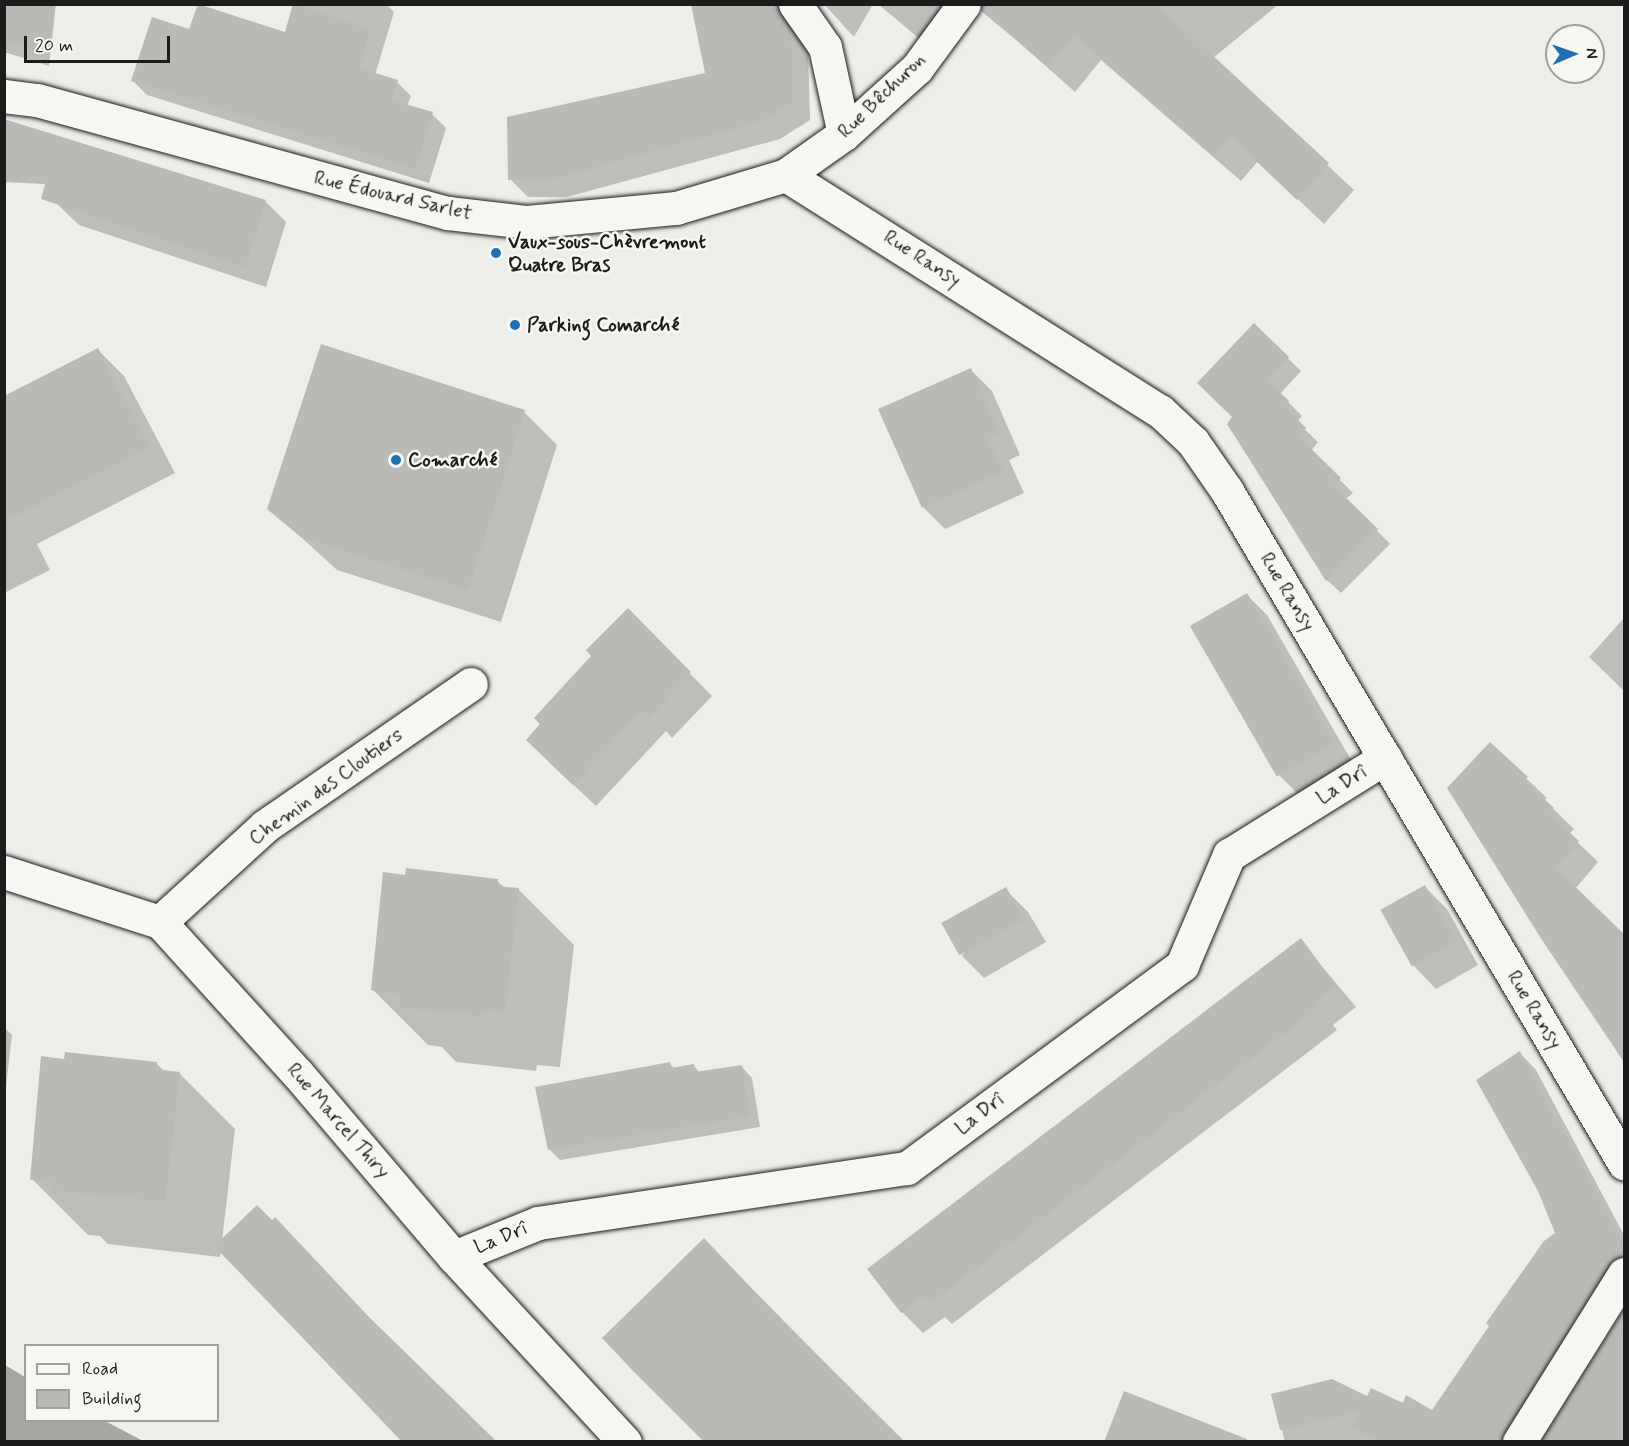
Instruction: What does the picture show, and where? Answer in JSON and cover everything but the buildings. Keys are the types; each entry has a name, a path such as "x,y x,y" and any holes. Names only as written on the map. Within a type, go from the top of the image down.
{"street":[{"path":"795,4 825,47 844,135"},
{"name":"Rue Bêchuron","path":"786,175 844,135 916,68 964,4"},
{"name":"Rue Édouard Sarlet","path":"4,96 37,100 448,213 527,222 676,208 786,175"},
{"name":"Rue Ransy","path":"786,175 1160,411 1193,442 1227,491 1624,1163"},
{"name":"Chemin des Cloutiers","path":"160,922 265,826 471,684"},
{"name":"La Drî","path":"454,1257 538,1223 907,1168 1182,965 1229,855 1385,758"},
{"name":"Rue Marcel Thiry","path":"4,872 160,922 298,1074 454,1257 625,1442"},
{"path":"1519,1442 1624,1274"}],"shaded area":[{"path":"5,1365 24,1376 24,1422 107,1422 143,1441 5,1441"}],"place":[{"name":"Vaux-sous-Chèvremont Quatre Bras","path":"496,253"},
{"name":"Parking Comarché","path":"515,325"},
{"name":"Comarché","path":"396,460"}]}
